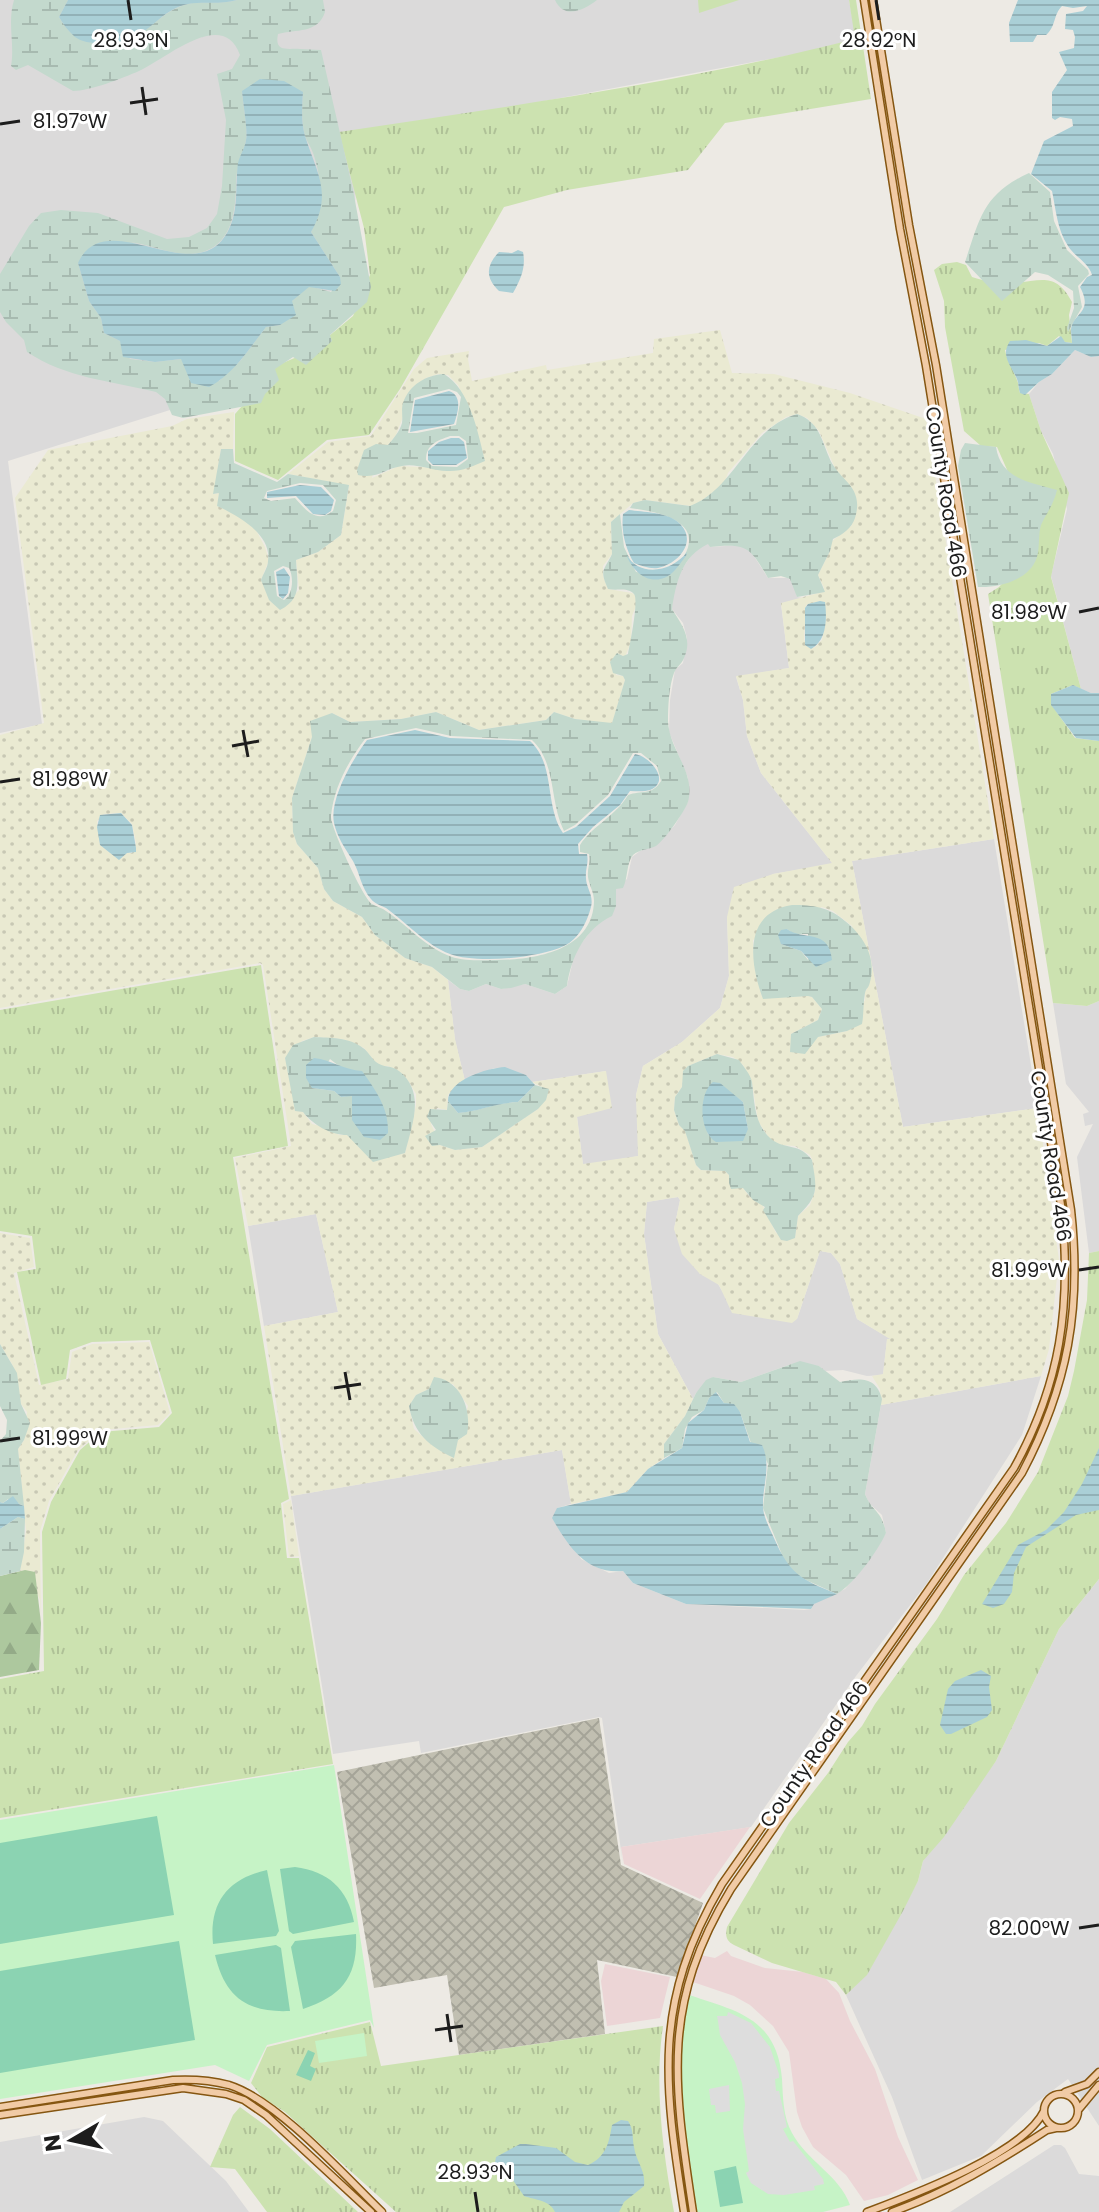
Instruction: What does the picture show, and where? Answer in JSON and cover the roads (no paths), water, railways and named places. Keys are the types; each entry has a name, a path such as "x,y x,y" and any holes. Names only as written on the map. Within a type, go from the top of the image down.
{"main road":[{"name":"County Road 466","path":"684,2212 670,2125 667,2072 672,2010 684,1965 706,1911 1014,1468 1029,1440 1051,1382 1066,1302 1062,1211 864,0"},
{"name":"County Road 466","path":"693,2212 677,2097 677,2048 686,1991 708,1931 731,1889 1022,1473 1043,1432 1059,1387 1070,1346 1074,1314 1076,1274 1071,1210 936,365 909,225 873,0"},
{"path":"1066,1302 1074,1314"},
{"path":"684,1965 686,1991"},
{"path":"679,1982 681,2015"},
{"path":"867,2212 934,2185 975,2164 1035,2126 1047,2101 1059,2093 1087,2084 1099,2072"},
{"path":"0,2107 173,2080 192,2079 229,2085 273,2109 382,2212"},
{"path":"229,2085 230,2095"},
{"path":"892,2212 946,2190 1047,2130 1071,2125 1079,2109 1099,2085"},
{"path":"0,2115 183,2088 230,2095 265,2114 371,2212"},
{"path":"230,2095 237,2089"},
{"path":"1059,2093 1070,2096 1079,2109"},
{"path":"1044,2111 1047,2121 1056,2128"}],"water":[{"path":"68,0 237,0 180,6 135,37 105,43 81,40 68,30 59,17"},
{"path":"1018,0 1099,0 1099,356 1091,357 1075,350 1052,374 1025,395 1020,393 1006,356 1007,346 1010,341 1026,340 1047,346 1061,336 1065,342 1072,343 1071,330 1085,302 1080,287 1092,275 1064,240 1052,191 1031,174 1044,141 1073,126 1072,119 1052,118 1052,92 1067,70 1059,52 1074,48 1073,30 1065,29 1066,14 1083,11 1087,6 1062,6 1046,35 1037,35 1033,42 1010,42 1009,23"},
{"path":"260,79 284,81 303,92 304,131 322,195 318,218 311,232 340,277 341,284 335,291 309,287 292,301 296,315 280,325 266,327 234,368 209,387 191,383 181,359 155,362 123,357 120,341 104,333 101,318 89,301 78,263 91,246 109,241 130,242 175,252 196,253 215,247 229,229 234,213 238,163 246,136 242,91"},
{"path":"499,252 523,252 524,263 518,283 513,293 499,291 489,276 492,262"},
{"path":"449,391 458,400 454,424 410,432 415,400"},
{"path":"451,438 464,442 467,458 456,465 433,465 428,460 428,451 439,442"},
{"path":"300,485 321,487 334,500 331,511 325,515 313,514 296,496 267,498 267,492"},
{"path":"629,510 661,514 678,522 684,529 687,536 684,550 673,562 658,568 634,563 623,527 623,514"},
{"path":"687,552 671,574 654,580 642,576 626,554 639,567 656,570 673,564"},
{"path":"284,568 290,577 288,593 283,599 279,596 276,572"},
{"path":"825,602 825,628 820,641 811,649 805,645 805,608"},
{"path":"1073,685 1099,693 1099,741 1076,738 1051,705 1051,694"},
{"path":"415,730 450,738 530,741 547,773 553,810 563,833 576,827 610,796 635,754 656,769 659,781 656,786 648,791 630,791 620,805 578,844 579,854 587,854 586,882 592,903 585,924 569,943 524,956 491,959 462,957 433,945 368,895 335,828 335,803 349,768 367,740"},
{"path":"121,813 132,825 136,852 127,853 119,860 100,845 97,827 100,815"},
{"path":"781,930 821,939 830,950 832,960 816,967 801,951 781,944 778,935"},
{"path":"314,1058 362,1071 384,1108 388,1133 380,1140 364,1137 352,1120 352,1096 341,1097 334,1091 312,1088 306,1078 306,1065"},
{"path":"505,1067 526,1075 535,1085 518,1102 458,1113 448,1101 454,1087 461,1081"},
{"path":"713,1082 720,1083 743,1102 748,1129 743,1141 716,1142 706,1130 703,1104"},
{"path":"716,1392 724,1403 734,1404 740,1412 750,1442 762,1445 766,1468 764,1512 780,1550 798,1574 837,1594 814,1604 811,1609 686,1604 633,1583 623,1571 610,1571 589,1563 572,1548 552,1518 557,1508 627,1492 648,1469 682,1448 688,1423 704,1410 709,1398"},
{"path":"1099,1448 1099,1510 1076,1515 1026,1547 1014,1573 1012,1592 1004,1604 993,1608 982,1604 1018,1545 1046,1530 1064,1512"},
{"path":"13,1496 24,1506 25,1519 18,1517 0,1529 0,1502"},
{"path":"981,1670 991,1676 992,1710 987,1717 946,1734 940,1725 948,1689 955,1681"},
{"path":"621,2120 628,2121 631,2127 644,2186 624,2202 619,2212 555,2212 546,2203 524,2196 510,2176 494,2168 496,2157 520,2144 556,2148 575,2162 588,2165 603,2154 612,2125"}]}
